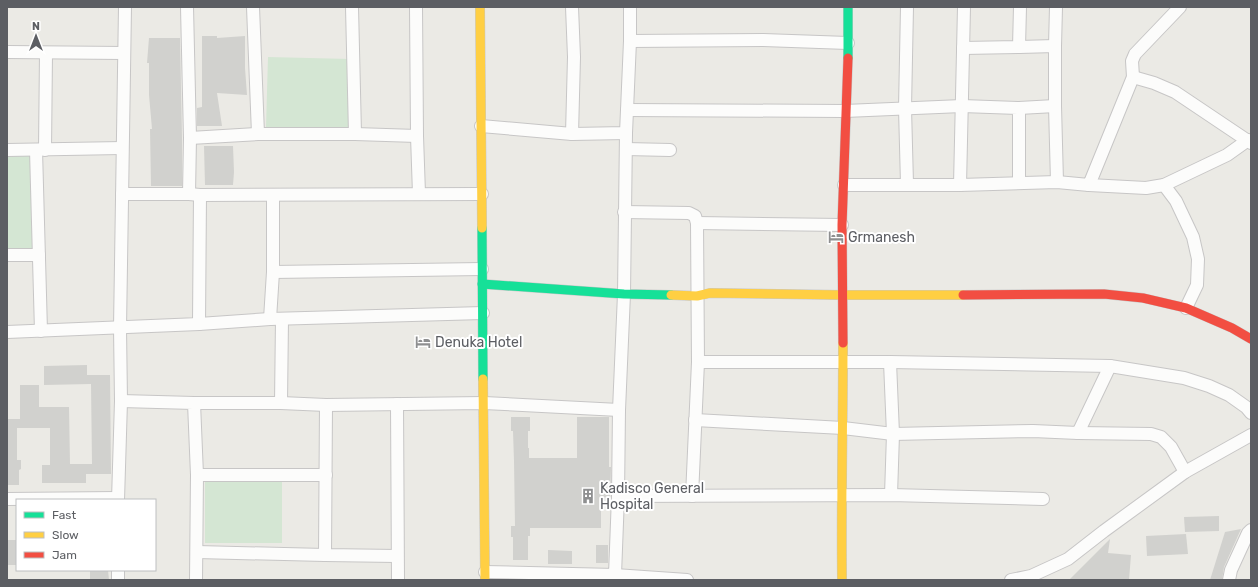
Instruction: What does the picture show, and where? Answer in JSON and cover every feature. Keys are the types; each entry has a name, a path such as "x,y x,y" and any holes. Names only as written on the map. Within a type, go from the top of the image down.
{"street":[{"path":"118,499 121,401 120,328 125,7"},
{"path":"186,7 190,138 194,195 199,324"},
{"path":"253,7 258,134"},
{"path":"352,7 355,134"},
{"path":"416,7 419,194"},
{"path":"480,7 485,576 687,580"},
{"path":"572,7 574,57 572,134"},
{"path":"615,578 619,410 624,294 624,212 630,7"},
{"path":"842,580 842,225 848,7"},
{"path":"907,7 905,108 907,184"},
{"path":"960,185 964,7"},
{"path":"1019,47 1020,7"},
{"path":"1056,7 1055,106 1057,182"},
{"path":"1090,185 1133,77 1132,61 1134,54 1180,7"},
{"path":"630,41 763,40 848,43"},
{"path":"963,48 1055,46"},
{"path":"7,52 124,53"},
{"path":"40,331 39,255 41,150 46,53"},
{"path":"844,185 960,185 1057,182 1146,188 1164,184 1227,155 1250,141 1175,92 1154,83 1133,77"},
{"path":"627,110 846,111 962,106 1019,108 1055,106"},
{"path":"1019,108 1019,183"},
{"path":"482,126 572,134 626,133"},
{"path":"190,138 258,134 355,134 417,136"},
{"path":"7,150 122,148"},
{"path":"626,149 670,150"},
{"path":"1164,184 1176,201 1193,237 1198,259 1197,285 1186,308"},
{"path":"122,194 482,194"},
{"path":"270,319 273,272 273,195"},
{"path":"624,212 689,213 695,216 698,223 698,362 692,496"},
{"path":"698,223 842,225"},
{"path":"7,255 39,255"},
{"path":"273,272 482,270"},
{"path":"482,284 624,294 698,296 710,293 842,295 1104,294 1143,298 1186,308 1232,328 1251,339"},
{"path":"7,332 120,328 270,319 483,314"},
{"path":"281,403 282,319"},
{"path":"698,362 890,362 1110,366 1184,378 1229,395 1246,407 1251,413"},
{"path":"890,362 893,434 891,495"},
{"path":"1078,433 1110,366"},
{"path":"121,401 326,405 484,403 619,410"},
{"path":"194,403 197,552 196,580"},
{"path":"397,404 398,580"},
{"path":"324,555 326,405"},
{"path":"695,420 843,428 893,434 1033,431 1151,434 1161,437 1171,446 1185,472"},
{"path":"1011,580 1031,576 1068,559 1185,472 1251,435"},
{"path":"196,476 326,475"},
{"path":"618,496 891,495 1043,499"},
{"path":"1229,580 1248,533 1251,530"},
{"path":"197,552 397,556"}],"green space":[{"path":"268,57 350,59 349,129 266,127"},
{"path":"7,154 36,154 38,251 7,251"},
{"path":"205,480 282,480 282,543 205,543"}],"building":[{"path":"202,36 217,36 217,38 245,36 247,95 217,93 222,126 197,126 197,108 202,107"},
{"path":"149,38 180,38 182,186 151,186 150,129 152,129 149,95 149,63 147,63"},
{"path":"204,146 233,146 233,185 205,185"},
{"path":"87,365 87,375 110,375 111,474 86,474 86,483 42,483 42,465 50,465 50,428 17,428 17,460 21,460 19,485 7,485 7,419 20,419 20,385 39,385 39,407 69,407 70,464 92,464 91,384 44,385 44,366"},
{"path":"511,417 530,417 530,431 528,431 529,458 577,458 577,417 609,417 609,467 611,467 610,502 601,502 601,528 530,528 530,536 528,536 528,560 513,560 513,537 511,537 511,526 515,526 513,431 511,431"},
{"path":"1219,516 1219,531 1185,532 1184,517"},
{"path":"1241,529 1224,567 1222,580 1210,580 1225,532"},
{"path":"1186,534 1188,554 1147,556 1146,536"},
{"path":"1110,539 1108,553 1131,555 1129,580 1069,580"},
{"path":"7,540 16,540 16,565 7,565"},
{"path":"596,545 608,545 608,563 596,563"},
{"path":"548,550 572,551 572,564 548,564"},
{"path":"90,571 108,571 109,580 90,580"}],"traffic: fast":[{"path":"848,7 848,58"},
{"path":"482,228 483,379"},
{"path":"482,284 624,294 671,295"}],"traffic: slow":[{"path":"480,7 482,228"},
{"path":"671,295 697,296 710,293 963,295"},
{"path":"842,580 843,343"},
{"path":"483,379 485,580"}],"traffic: jam":[{"path":"843,343 842,225 848,58"},
{"path":"963,295 1104,294 1143,298 1186,308 1232,328 1251,339"}],"place":[{"name":"Grmanesh","path":"836,237"},
{"name":"Denuka Hotel","path":"423,342"},
{"name":"Kadisco General Hospital","path":"588,496"}]}
